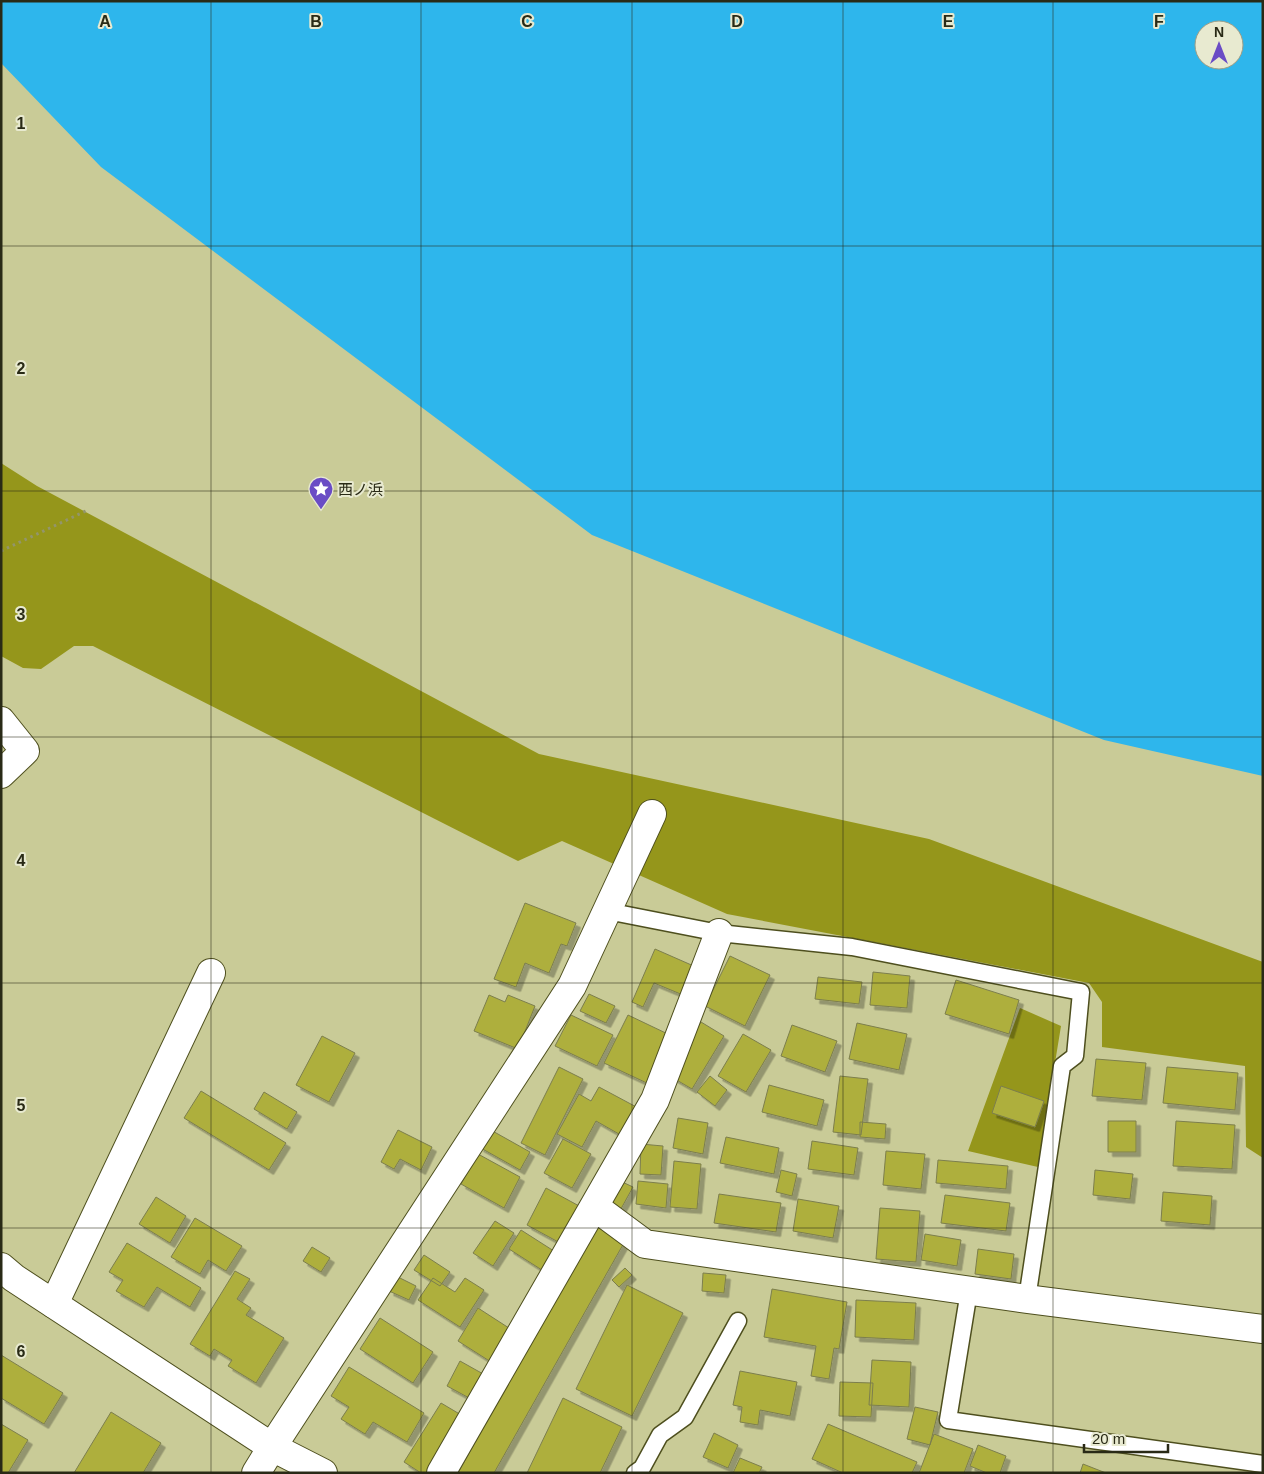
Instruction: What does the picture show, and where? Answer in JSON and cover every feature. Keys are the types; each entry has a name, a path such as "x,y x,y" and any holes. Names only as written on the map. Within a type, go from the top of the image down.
{"street":[{"path":"1,721 25,752 1,774"},
{"path":"256,1473 572,986 652,814"},
{"path":"441,1473 655,1100 718,933"},
{"path":"54,1304 212,973"},
{"path":"595,1207 645,1244 1027,1300 1263,1329"},
{"path":"1,1267 14,1278 272,1447 323,1473"}],"lane":[{"path":"607,910 718,933 852,947 1081,992 1075,1056 1062,1066 1027,1300"},
{"path":"970,1291 948,1420 1263,1464"},
{"path":"635,1473 642,1468 660,1435 684,1418 738,1321"}],"path":[{"path":"1,550 88,510"}],"shaded area":[{"path":"1,463 37,486 539,754 929,839 1263,962 1263,1158 1246,1147 1245,1066 1102,1047 1102,1002 1089,983 727,914 562,841 518,861 93,646 74,646 41,669 23,668 1,656"},
{"path":"1020,1008 1061,1026 1038,1167 968,1151"}],"water":[{"path":"1,1 1263,1 1263,776 1104,740 592,535 101,167 1,63"}],"building":[{"path":"525,903 576,923 567,946 561,944 549,973 525,963 516,987 494,979"},
{"path":"655,949 696,967 683,995 654,983 643,1007 632,1002"},
{"path":"730,956 770,975 745,1026 705,1006"},
{"path":"873,972 910,976 907,1008 870,1005"},
{"path":"818,977 862,982 859,1004 815,999"},
{"path":"956,980 1019,1000 1009,1034 945,1014"},
{"path":"589,994 615,1006 606,1023 580,1011"},
{"path":"489,995 505,1002 508,995 535,1006 518,1049 474,1031"},
{"path":"571,1015 613,1035 597,1066 555,1046"},
{"path":"628,1015 672,1036 649,1084 604,1063"},
{"path":"701,1022 724,1036 692,1089 668,1075"},
{"path":"857,1023 907,1034 899,1070 849,1059"},
{"path":"792,1025 837,1041 825,1072 781,1056"},
{"path":"743,1034 771,1050 746,1092 718,1076"},
{"path":"322,1036 355,1053 329,1102 296,1085"},
{"path":"1096,1059 1146,1063 1142,1100 1092,1096"},
{"path":"559,1067 583,1079 545,1155 521,1143"},
{"path":"1167,1067 1238,1073 1235,1110 1163,1103"},
{"path":"710,1076 727,1090 715,1106 697,1092"},
{"path":"840,1076 868,1079 861,1135 833,1132"},
{"path":"769,1085 824,1100 817,1126 762,1112"},
{"path":"1001,1086 1044,1101 1035,1127 992,1113"},
{"path":"599,1087 642,1110 626,1138 596,1121 582,1147 557,1134 579,1094 591,1101"},
{"path":"201,1091 286,1143 269,1170 184,1118"},
{"path":"264,1092 297,1112 287,1129 254,1109"},
{"path":"678,1118 708,1123 703,1154 673,1148"},
{"path":"1108,1121 1136,1121 1136,1152 1108,1152"},
{"path":"1176,1121 1235,1125 1232,1169 1173,1166"},
{"path":"860,1122 886,1124 885,1139 860,1137"},
{"path":"489,1129 530,1152 520,1170 479,1147"},
{"path":"398,1130 432,1147 421,1170 400,1159 394,1169 381,1162"},
{"path":"726,1137 779,1148 774,1174 720,1163"},
{"path":"563,1139 591,1154 572,1188 544,1173"},
{"path":"812,1141 858,1148 854,1175 808,1169"},
{"path":"641,1144 663,1146 661,1175 640,1174"},
{"path":"886,1151 925,1154 921,1189 883,1185"},
{"path":"478,1154 520,1177 504,1208 461,1184"},
{"path":"938,1160 1008,1166 1006,1189 936,1183"},
{"path":"674,1161 701,1164 697,1209 670,1207"},
{"path":"781,1170 797,1174 792,1196 776,1192"},
{"path":"1095,1170 1133,1174 1130,1199 1093,1195"},
{"path":"618,1180 633,1187 617,1216 603,1209"},
{"path":"638,1181 668,1184 666,1208 636,1204"},
{"path":"546,1188 581,1207 562,1244 527,1225"},
{"path":"1163,1192 1212,1196 1210,1225 1161,1221"},
{"path":"719,1194 781,1203 776,1232 714,1223"},
{"path":"945,1195 1010,1203 1006,1231 941,1223"},
{"path":"156,1197 186,1216 170,1243 139,1224"},
{"path":"798,1199 839,1206 833,1238 793,1231"},
{"path":"880,1208 920,1211 916,1262 876,1259"},
{"path":"195,1218 242,1246 226,1271 208,1260 200,1274 171,1257"},
{"path":"601,1218 629,1234 494,1473 458,1473"},
{"path":"495,1221 514,1233 493,1266 473,1253"},
{"path":"521,1230 557,1253 545,1272 509,1249"},
{"path":"925,1234 961,1240 957,1266 921,1260"},
{"path":"127,1243 201,1288 190,1307 157,1287 144,1307 116,1291 123,1280 109,1272"},
{"path":"312,1247 330,1258 321,1272 303,1261"},
{"path":"978,1249 1014,1254 1011,1279 975,1274"},
{"path":"424,1255 450,1272 440,1286 414,1270"},
{"path":"625,1268 632,1275 619,1287 612,1280"},
{"path":"235,1271 250,1279 237,1299 251,1308 246,1315 284,1338 256,1383 228,1366 232,1360 214,1349 210,1356 190,1344"},
{"path":"703,1273 726,1275 724,1293 702,1291"},
{"path":"396,1276 416,1286 409,1300 389,1291"},
{"path":"433,1278 455,1292 465,1278 484,1290 460,1327 418,1300"},
{"path":"627,1285 683,1313 632,1416 576,1389"},
{"path":"772,1289 847,1302 839,1349 834,1348 829,1379 811,1376 816,1346 764,1337"},
{"path":"856,1300 916,1303 914,1340 855,1337"},
{"path":"478,1308 512,1330 491,1362 458,1341"},
{"path":"380,1318 433,1352 413,1383 360,1349"},
{"path":"1,1355 63,1393 44,1424 1,1398"},
{"path":"872,1360 911,1362 909,1407 869,1405"},
{"path":"460,1361 485,1375 471,1399 447,1386"},
{"path":"349,1367 424,1413 407,1442 373,1422 365,1434 341,1419 349,1407 331,1396"},
{"path":"740,1371 797,1382 790,1416 760,1410 758,1425 740,1422 742,1407 733,1405"},
{"path":"840,1382 873,1383 871,1417 839,1416"},
{"path":"563,1398 622,1427 600,1473 527,1473"},
{"path":"441,1403 468,1419 435,1473 421,1473 404,1462"},
{"path":"915,1407 938,1412 930,1445 907,1439"},
{"path":"111,1412 161,1443 143,1473 74,1473"},
{"path":"1,1424 28,1440 8,1473 1,1473"},
{"path":"828,1424 917,1462 912,1473 843,1473 812,1459"},
{"path":"714,1433 738,1445 728,1468 703,1457"},
{"path":"934,1434 973,1449 964,1473 919,1473"},
{"path":"978,1445 1006,1456 1000,1473 987,1473 970,1466"},
{"path":"740,1458 762,1467 759,1473 733,1473"},
{"path":"1083,1464 1106,1473 1080,1473"}],"place":[{"name":"西ノ浜","path":"321,510"}]}
